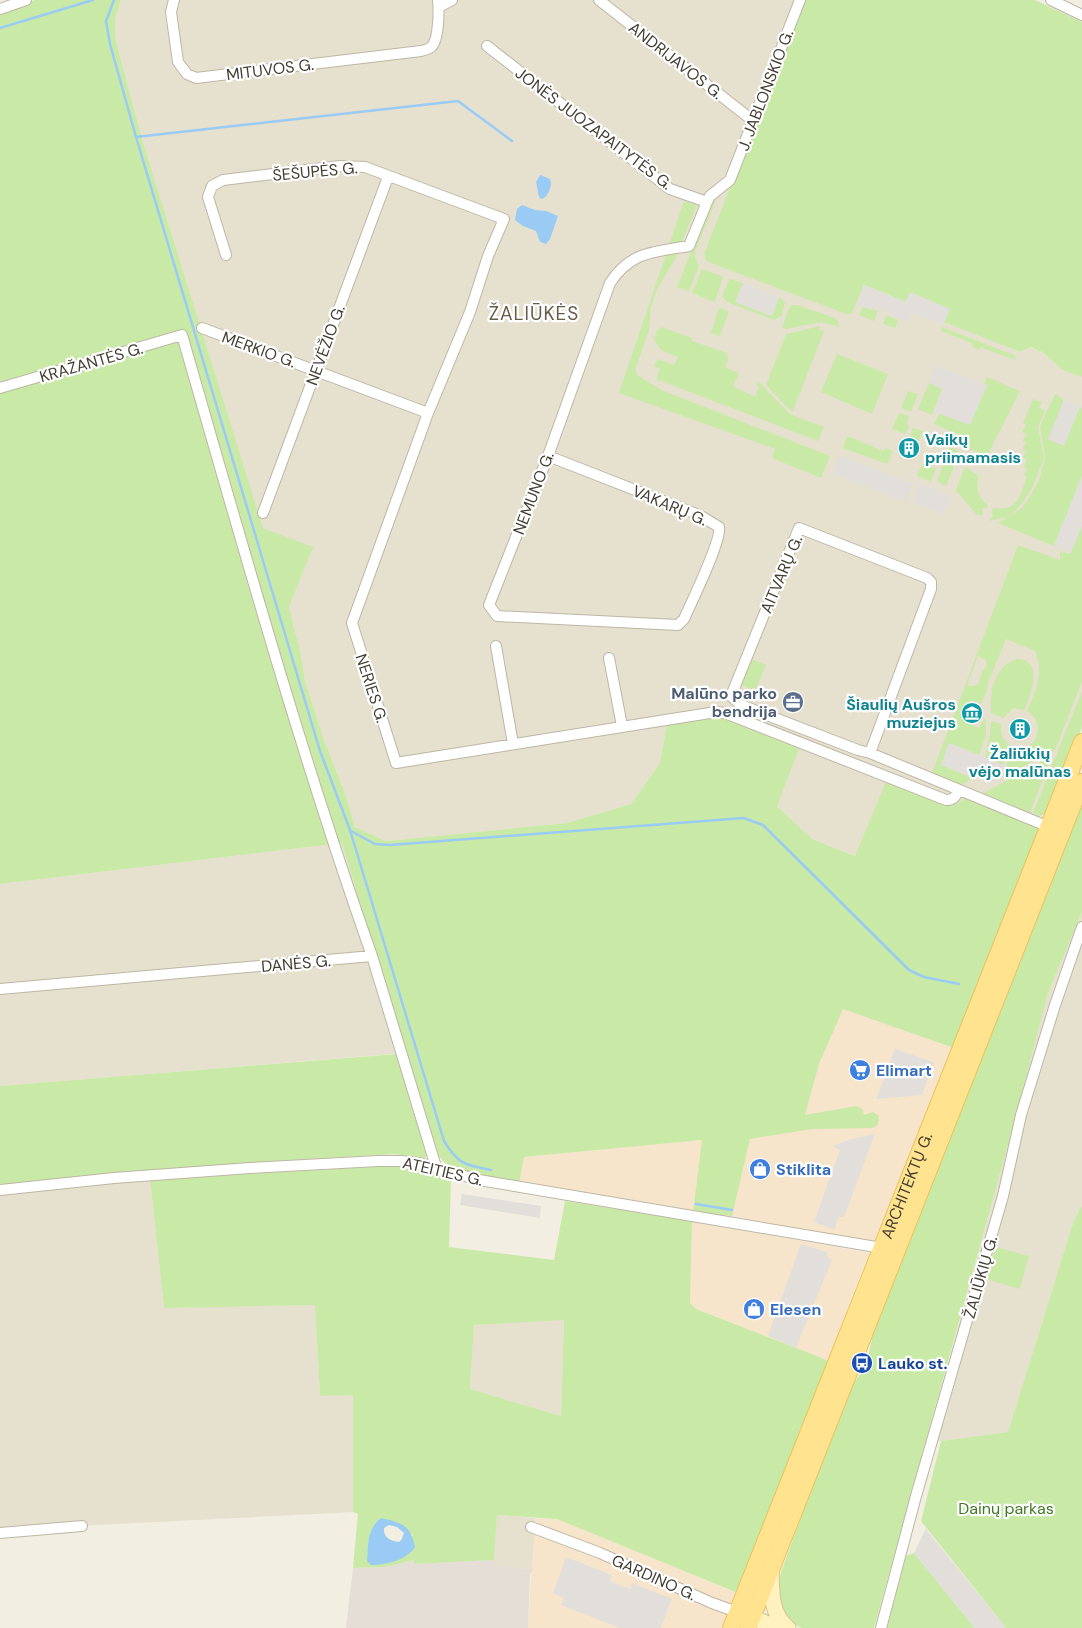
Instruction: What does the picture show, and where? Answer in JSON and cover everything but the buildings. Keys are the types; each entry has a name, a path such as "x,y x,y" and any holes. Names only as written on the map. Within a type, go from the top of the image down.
{"main road":[{"name":"ARCHITEKTŲ G.","path":"1007,951 1049,827 1082,742"},
{"name":"ARCHITEKTŲ G.","path":"746,1619 1007,951 1082,782"},
{"name":"ARCHITEKTŲ G.","path":"731,1628 746,1619 771,1571 889,1250"},
{"path":"771,1571 773,1607 780,1620 788,1628"},
{"name":"GARDINO G.","path":"746,1619 778,1628"}],"street":[{"path":"0,9 26,0"},
{"name":"MITUVOS G.","path":"174,0 171,12 178,62 186,74 196,78 421,51 432,47 436,40 438,4"},
{"path":"438,4 452,0"},
{"name":"ANDRIJAVOS G.","path":"599,0 752,120"},
{"name":"J. JABLONSKIO G.","path":"707,202 710,196 730,180 800,0"},
{"path":"1051,0 1082,15"},
{"name":"JONĖS JUOZAPAITYTĖS G.","path":"487,46 670,189 707,202"},
{"name":"ŠEŠUPĖS G.","path":"226,255 208,197 212,186 223,180 340,166 365,167 504,219 488,256 480,283"},
{"name":"NEVĖŽIO G.","path":"263,513 388,176"},
{"name":"NEMUNO G.","path":"678,625 497,616 489,605 548,456 610,283 617,272 638,256 689,246 707,202"},
{"name":"NERIES G.","path":"480,283 428,413 352,623 396,762 716,712 725,713 946,800 955,798 959,790"},
{"name":"MERKIO G.","path":"202,328 428,413"},
{"name":"KRAŽANTĖS G.","path":"0,388 182,335 270,641 347,884 372,956"},
{"name":"VAKARŲ G.","path":"548,456 699,515 719,527 720,532 716,547 684,619 678,625"},
{"name":"AITVARŲ G.","path":"870,753 931,589 931,582 927,578 799,528 731,696 741,705 870,753 1049,827"},
{"path":"496,646 513,744"},
{"path":"609,658 622,726"},
{"name":"ŽALIŪKIŲ G.","path":"881,1628 916,1496 1004,1196 1021,1115 1055,1005 1082,927"},
{"path":"372,956 436,1167"},
{"name":"DANĖS G.","path":"0,989 372,956"},
{"name":"ATEITIES G.","path":"0,1190 114,1178 250,1168 401,1161 436,1167 479,1180 889,1250"},
{"path":"0,1533 82,1526"},
{"name":"GARDINO G.","path":"531,1527 609,1557 746,1619"}],"shaded area":[{"path":"121,0 805,0 704,253 705,259 708,262 755,279 864,285 1019,352 1030,347 1044,353 1062,370 1082,377 1082,727 1048,812 1040,816 1037,826 954,806 887,782 856,856 812,839 777,806 667,722 660,763 631,804 567,823 386,841 355,827 346,796 324,740 305,681 301,655 289,607 312,548 263,529 143,142 115,38 115,19"},
{"path":"743,283 779,297 772,316 735,302"},
{"path":"864,285 906,302 910,292 950,309 943,325 912,312 908,322 874,307 872,310 856,304"},
{"path":"936,366 987,385 970,425 934,412 942,389 929,383"},
{"path":"1064,400 1080,407 1064,446 1048,439"},
{"path":"840,456 913,484 906,502 833,474"},
{"path":"1082,476 1082,526 1071,552 1054,546"},
{"path":"919,483 950,496 943,514 913,502"},
{"path":"949,743 1006,766 1001,778 990,784 941,765"},
{"path":"342,843 404,1053 0,1086 0,884"},
{"path":"1082,912 1082,1205 1073,1223 1008,1432 926,1443 1048,993"},
{"path":"843,1008 954,1048 874,1243 732,1216 744,1163 720,1133 805,1115 819,1064"},
{"path":"895,1049 934,1062 922,1095 876,1099"},
{"path":"875,1134 844,1217 839,1217 834,1230 814,1222 840,1150 833,1146 848,1140"},
{"path":"702,1140 693,1212 519,1184 524,1157"},
{"path":"150,1179 164,1308 315,1305 320,1396 353,1394 353,1512 0,1530 0,1194"},
{"path":"462,1194 541,1206 540,1218 460,1205"},
{"path":"692,1221 869,1253 847,1308 841,1335 830,1363 822,1358 696,1309 690,1303"},
{"path":"801,1244 827,1252 828,1258 832,1260 796,1348 768,1336"},
{"path":"564,1319 561,1416 470,1389 474,1325"},
{"path":"497,1515 535,1518 533,1569 493,1566"},
{"path":"535,1518 557,1519 738,1593 724,1628 528,1628"},
{"path":"926,1528 1006,1628 975,1628 914,1553"},
{"path":"566,1557 612,1575 610,1581 630,1589 632,1583 672,1599 661,1628 620,1628 561,1605 564,1598 553,1593"},
{"path":"414,1560 415,1564 494,1560 494,1566 533,1569 530,1575 528,1628 346,1628 353,1568 385,1567"}],"green space":[{"path":"35,0 121,0 115,19 115,38 143,142 263,528 313,547 289,607 301,655 305,681 324,740 346,796 355,827 386,841 567,823 631,804 660,763 667,722 717,717 739,722 799,749 777,806 812,839 855,856 886,782 953,806 967,797 1037,826 1041,832 954,1048 843,1009 819,1064 805,1115 856,1106 862,1109 864,1115 873,1112 879,1116 878,1125 872,1128 812,1129 750,1139 732,1216 693,1212 702,1140 524,1157 519,1184 460,1171 445,1163 436,1153 404,1053 342,843 0,884 0,12"},
{"path":"805,0 1035,0 1082,22 1082,377 1062,370 1044,353 1031,347 1020,352 944,322 949,309 910,293 906,302 864,285 853,311 851,314 846,314 708,262 705,259 704,253"},
{"path":"712,199 716,200 695,252 699,266 689,291 677,287"},
{"path":"684,201 697,205 674,261 657,289 651,307 649,330 635,370 638,376 664,391 830,456 821,478 772,458 775,449 619,393"},
{"path":"702,269 723,277 715,302 692,293"},
{"path":"731,279 743,283 736,302 772,316 779,297 785,303 782,315 775,320 727,302 722,296"},
{"path":"792,305 835,318 839,323 839,327 822,322 786,329 782,327"},
{"path":"863,306 878,311 874,321 859,315"},
{"path":"719,308 729,311 720,336 711,333"},
{"path":"886,315 898,320 895,328 883,324"},
{"path":"820,326 819,330 824,331 793,411 766,385 786,334"},
{"path":"661,327 692,338 692,341 727,353 728,360 725,367 739,373 733,386 755,397 759,387 757,386 758,381 790,414 824,427 818,441 656,379 660,369 654,366 658,359 674,365 678,357 661,350 654,340 657,331"},
{"path":"942,327 1016,356 1015,360 980,347 980,350 973,347 972,343 941,331"},
{"path":"837,354 888,374 872,414 821,392"},
{"path":"987,377 1020,391 987,456 952,442 956,434 934,424 939,413 986,385 984,384"},
{"path":"929,383 942,389 932,415 918,409"},
{"path":"908,391 918,394 911,412 901,408"},
{"path":"1055,394 1064,400 1048,439 1080,407 1082,408 1082,476 1054,546 998,523 1021,509 1039,480 1045,458 1040,426"},
{"path":"1033,399 1042,402 1039,408 1045,411 1038,427 1044,458 1032,488 1022,503 1007,517 989,521 993,516 993,508 1002,509 1013,505 1020,496 1027,476 1024,475 1027,468 1024,466 1027,459 1023,458 1026,451 1023,448 1026,442 1023,441 1026,434 1022,432 1026,425 1023,423"},
{"path":"899,413 909,416 907,424 909,426 905,434 892,429"},
{"path":"913,428 923,431 918,443 909,440"},
{"path":"847,436 884,451 885,448 893,451 887,464 843,448"},
{"path":"950,447 958,450 951,465 954,467 946,486 937,481"},
{"path":"923,463 936,469 931,482 917,476"},
{"path":"965,467 979,476 978,492 988,505 987,508 982,508 983,516 976,514 956,490"},
{"path":"1082,526 1082,681 1055,750 1001,778 1014,747 1024,748 1029,745 1036,739 1038,731 1036,720 1027,711 1038,681 1038,659 1035,651 1006,639 981,704 971,700 963,719 979,728 984,719 986,720 986,735 979,755 949,743 941,765 970,777 969,781 962,785 932,773 1018,545 1060,560 1060,551 1069,554","holes":["978,656 986,660 987,666 982,672 978,685 967,685"]},
{"path":"751,659 766,665 755,691 741,685"},
{"path":"1016,659 1025,660 1030,665 1034,679 1024,710 1013,708 1003,718 991,713 992,689 994,681 1002,668"},
{"path":"1082,691 1082,727 1048,812 1040,816 1033,813"},
{"path":"991,721 1001,724 1003,737 1011,746 1003,765 985,757"},
{"path":"1052,756 1030,813 982,794"},
{"path":"1082,802 1082,912 1048,993 1011,1134 874,1628 802,1628 788,1622 774,1593 777,1583 847,1393 866,1365 874,1330"},
{"path":"397,1054 427,1150 427,1156 424,1158 394,1154 274,1161 0,1185 0,1086"},
{"path":"411,1165 451,1178 449,1247 554,1260 565,1201 692,1221 690,1303 696,1309 822,1358 830,1363 799,1431 795,1451 738,1593 557,1519 497,1515 494,1560 414,1564 414,1560 385,1567 353,1568 358,1514 353,1512 353,1395 320,1396 315,1305 164,1308 150,1179","holes":["564,1320 561,1416 470,1389 474,1325","381,1518 413,1535 391,1562 367,1560 368,1541"]},
{"name":"Dainų parkas","path":"1082,1205 1082,1628 1006,1628 921,1521 941,1441 1008,1432 1073,1223"},
{"path":"996,1247 1029,1256 1020,1289 986,1279"},
{"path":"914,1553 975,1628 887,1628 906,1556"}],"water":[{"path":"540,175 550,179 551,182 548,193 542,199 539,197 536,182"},
{"path":"522,205 558,216 550,239 546,244 540,242 536,231 523,226 515,220 517,209"},
{"path":"381,1518 400,1523 411,1533 415,1547 407,1555 396,1561 371,1565 367,1561 368,1543 376,1522","holes":["389,1525 397,1527 404,1533 399,1542 388,1538 384,1531 384,1528"]}],"waterway":[{"path":"0,28 93,0"},
{"path":"114,0 106,21 110,44 136,137 320,751 350,830 444,1141 458,1159 468,1165 491,1170"},
{"path":"136,137 458,101 512,141"},
{"path":"351,831 375,844 390,845 744,818 763,825 909,970 924,977 959,984"},
{"path":"696,1204 732,1210"}],"place":[{"name":"Vaikų priimamasis","path":"909,448"},
{"name":"Malūno parko bendrija","path":"793,702"},
{"name":"Šiaulių Aušros muziejus","path":"972,713"},
{"name":"Žaliūkių vėjo malūnas","path":"1020,729"},
{"name":"Elimart","path":"860,1070"},
{"name":"Stiklita","path":"760,1169"},
{"name":"Elesen","path":"754,1309"},
{"name":"Lauko st.","path":"862,1363"}],"district":[{"name":"ŽALIŪKĖS","path":"534,313"}]}
